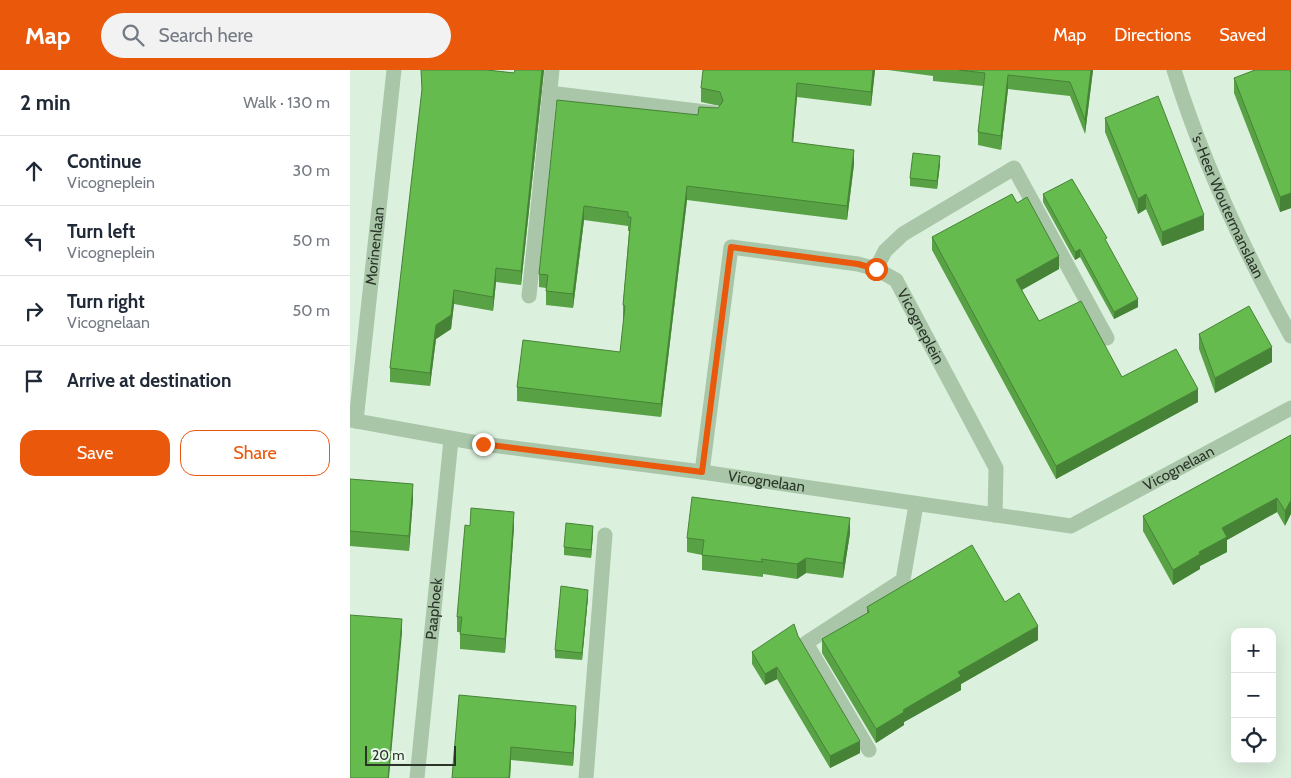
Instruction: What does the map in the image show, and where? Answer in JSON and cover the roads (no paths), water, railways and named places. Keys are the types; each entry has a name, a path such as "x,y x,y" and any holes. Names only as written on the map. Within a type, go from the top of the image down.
{"street":[{"name":"Morinenlaan","path":"353,421 394,70"},
{"path":"529,296 552,70"},
{"name":"'s-Heer Woutermanslaan","path":"1174,70 1206,162 1245,250 1291,336"},
{"path":"549,94 714,113"},
{"path":"876,269 885,251 903,234 1014,168 1106,338"},
{"name":"Vicogneplein","path":"702,472 731,247 858,264 876,269 896,280 996,468 995,515"},
{"name":"Vicognelaan","path":"353,421 451,440 702,472 916,505 1071,526 1291,408"},
{"name":"Paaphoek","path":"417,778 451,440"},
{"path":"869,750 806,643 903,580 916,505"},
{"path":"586,778 605,535"}]}
